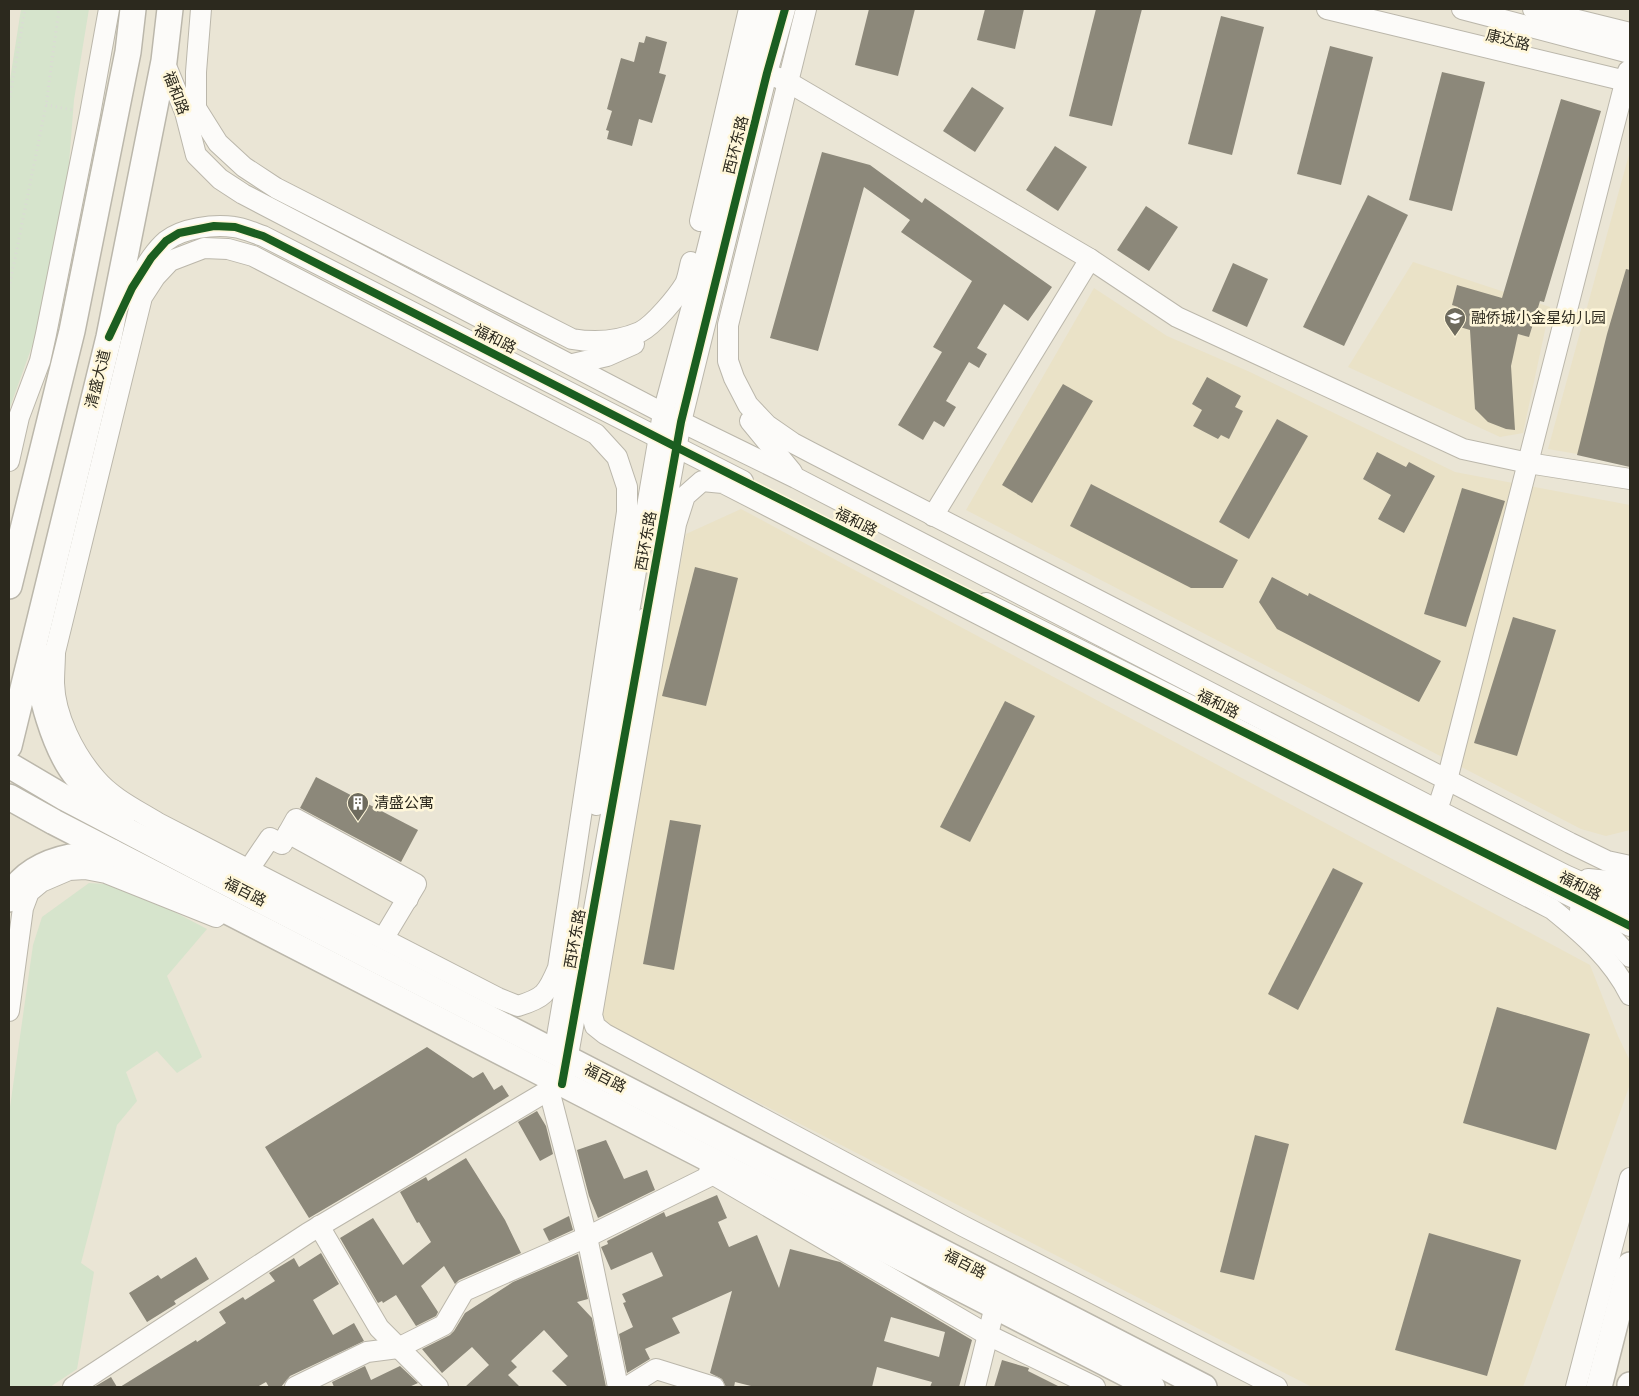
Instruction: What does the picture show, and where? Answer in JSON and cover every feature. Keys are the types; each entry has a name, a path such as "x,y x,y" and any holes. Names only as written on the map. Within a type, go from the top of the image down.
{"main road":[{"path":"9,586 72,331 128,52 134,9"},
{"name":"清盛大道","path":"9,746 109,337 164,61 170,9"},
{"path":"40,621 38,663 43,698 52,726 67,761 78,777 102,800 166,840 198,868"},
{"name":"福百路","path":"9,765 65,798 198,868 1204,1387"},
{"name":"福百路","path":"9,797 553,1083 1152,1387"},
{"path":"9,899 14,887 33,871 41,867 72,857 112,852"},
{"path":"1599,1387 1630,1265"}],"street":[{"path":"9,462 19,417 40,361 90,114 109,9"},
{"path":"201,9 196,72 196,108 218,143 244,167 276,188 572,340 587,342 602,342 642,331 663,313 686,282 749,9"},
{"name":"西环东路","path":"561,1056 658,438 767,9"},
{"name":"西环东路","path":"553,1083 561,1056 676,447 785,9"},
{"path":"806,9 728,325 728,361 734,378 748,405 767,425 793,443 1447,780 1607,861 1630,866"},
{"path":"1327,9 1629,72 1447,780 1437,810"},
{"name":"康达路","path":"1385,9 1629,72"},
{"name":"康达路","path":"1462,9 1629,72"},
{"path":"1533,9 1630,33"},
{"name":"福和路","path":"164,61 185,112 196,155 220,178 251,198 663,413 796,478 1437,810 1557,880 1630,926"},
{"path":"768,73 788,82 1090,259 1186,321 1463,449 1528,463 1630,479"},
{"name":"福和路","path":"109,337 132,288 151,258 166,241 179,233 214,226 235,227 272,241 676,447 1557,880 1630,904"},
{"path":"204,248 228,249 253,256 596,434 617,457 627,487 626,522 558,968 550,989 536,1000 518,1006 498,998 249,869 158,823 122,800 96,780 76,751 60,715 54,684 55,652 142,297 155,277 170,261 204,248"},
{"path":"572,364 607,356 666,328 688,300 705,258"},
{"path":"934,516 1090,259"},
{"path":"714,293 716,353 728,383 750,422 796,478"},
{"path":"1277,1387 963,1226 605,1034 595,1026 592,1015 595,995 676,524 685,496 702,482 723,483 1552,909 1603,954 1622,979 1630,995"},
{"path":"249,869 270,838 282,844 296,818 416,884 384,939"},
{"path":"9,1011 23,908 30,892 41,882 69,870 85,869 106,873 208,913 553,1083 714,1174 988,1335 1095,1387"},
{"path":"1557,880 1630,883"},
{"path":"1557,880 1630,957"},
{"path":"73,1387 319,1226 553,1083"},
{"path":"553,1083 618,1387"},
{"path":"295,1387 367,1352 398,1348 444,1324 464,1291 587,1237 714,1174"},
{"path":"1576,1387 1630,1178"},
{"path":"319,1226 379,1328 438,1387"},
{"path":"975,1387 995,1306"},
{"path":"627,1387 656,1369 714,1387"}],"path":[{"path":"9,102 25,9"},
{"path":"9,288 46,105 59,9"},
{"path":"46,105 90,114"}],"shaded area":[{"path":"1630,151 1630,463 1548,449"},
{"name":"融侨城小金星幼儿园","path":"1413,262 1550,307 1523,433 1500,437 1348,367"},
{"path":"1094,288 1167,336 1250,372 1455,472 1630,505 1630,830 1606,836 1581,829 966,510"},
{"path":"741,509 1590,965 1630,1061 1630,1084 1523,1387 1312,1387 598,1020 686,534"}],"green space":[{"path":"21,9 89,9 74,100 66,202 35,338 9,410 9,86"},
{"path":"89,883 123,885 207,929 167,976 202,1057 177,1073 157,1051 126,1072 137,1101 117,1125 81,1263 94,1272 77,1369 50,1387 9,1387 9,1114 33,945 42,917"}],"building":[{"path":"869,9 915,9 898,76 855,65"},
{"path":"985,9 1024,9 1015,49 977,40"},
{"path":"1096,9 1142,9 1112,126 1069,116"},
{"path":"1221,16 1264,27 1232,155 1188,144"},
{"path":"646,36 667,42 659,73 666,75 652,123 639,119 632,146 607,139 609,131 606,130 612,111 607,109 621,58 634,62 639,42 644,43"},
{"path":"1330,46 1373,57 1341,185 1297,174"},
{"path":"1442,72 1485,82 1452,211 1409,200"},
{"path":"972,87 1004,108 975,152 943,131"},
{"path":"1561,99 1601,111 1544,302 1540,301 1529,337 1518,334 1511,366 1515,430 1506,429 1488,422 1475,409 1470,330 1453,325 1458,307 1452,305 1457,285 1502,298"},
{"path":"1055,146 1087,167 1058,211 1026,190"},
{"path":"822,152 870,165 922,203 925,198 1052,287 1028,321 1004,304 977,348 987,354 979,368 969,362 946,401 956,407 944,427 934,421 923,440 898,425 942,352 933,347 972,281 901,232 910,220 864,187 818,351 770,338"},
{"path":"1368,195 1408,215 1344,346 1303,327"},
{"path":"1146,206 1178,227 1149,271 1117,250"},
{"path":"1233,263 1268,279 1247,327 1212,311"},
{"path":"1626,269 1630,270 1630,467 1577,455 1607,334"},
{"path":"1207,377 1241,396 1235,407 1243,411 1229,439 1221,435 1218,439 1193,426 1202,410 1192,404"},
{"path":"1063,384 1093,401 1032,503 1002,485"},
{"path":"1277,419 1308,436 1249,539 1219,522"},
{"path":"1377,452 1406,467 1409,462 1435,476 1404,533 1378,519 1391,495 1363,479"},
{"path":"1091,484 1238,560 1223,588 1191,588 1070,526"},
{"path":"1462,488 1505,501 1466,627 1424,614"},
{"path":"695,567 738,578 706,706 662,696"},
{"path":"1272,577 1308,596 1309,593 1441,661 1419,702 1277,629 1259,602"},
{"path":"1513,617 1556,630 1517,756 1474,743"},
{"path":"1005,701 1035,716 970,842 940,827"},
{"name":"清盛公寓","path":"316,777 418,830 401,862 300,808"},
{"path":"670,820 701,825 674,970 643,964"},
{"path":"1333,868 1363,883 1298,1010 1268,994"},
{"path":"1497,1007 1590,1034 1556,1150 1463,1123"},
{"path":"427,1047 473,1078 483,1072 494,1090 502,1085 509,1096 414,1156 309,1218 265,1147"},
{"path":"537,1111 546,1126 553,1154 540,1161 518,1122"},
{"path":"1255,1135 1289,1144 1254,1280 1220,1272"},
{"path":"606,1140 624,1179 647,1170 655,1190 598,1218 589,1196 577,1150"},
{"path":"466,1158 505,1220 521,1253 459,1280 455,1284 444,1266 421,1286 438,1312 436,1316 416,1326 396,1295 383,1303 382,1301 378,1303 340,1238 373,1218 403,1265 431,1242 419,1222 417,1223 400,1192 426,1177 428,1181"},
{"path":"717,1195 727,1218 718,1222 729,1247 757,1235 779,1288 790,1249 840,1262 972,1340 959,1387 930,1387 932,1382 877,1367 872,1387 755,1387 735,1382 734,1387 726,1387 722,1379 710,1373 732,1291 672,1318 680,1333 645,1349 650,1359 627,1373 619,1334 633,1327 623,1303 626,1302 622,1294 663,1276 652,1252 611,1270 601,1247 608,1244 607,1241 664,1212 666,1217","holes":["891,1317 945,1332 939,1357 884,1341"]},
{"path":"569,1216 573,1230 549,1241 543,1229"},
{"path":"1429,1233 1521,1260 1487,1376 1395,1350"},
{"path":"321,1253 339,1284 313,1300 333,1335 354,1323 364,1341 290,1376 281,1387 269,1387 266,1382 257,1387 120,1387 226,1323 219,1312 243,1297 245,1300 275,1281 269,1273 294,1258 299,1267"},
{"path":"578,1254 588,1299 577,1302 592,1318 606,1387 568,1387 552,1371 568,1356 544,1330 511,1361 517,1367 508,1375 520,1387 465,1387 489,1365 472,1347 442,1373 422,1349 450,1335 465,1313 513,1282"},
{"path":"196,1257 209,1279 174,1301 176,1304 147,1322 129,1293 158,1275 161,1279"},
{"path":"1002,1360 1029,1368 1028,1371 1060,1387 994,1387"},
{"path":"365,1366 371,1380 400,1366 418,1383 409,1387 334,1387 332,1382"},
{"path":"111,1377 117,1387 94,1387"}],"cycle path":[{"path":"562,1084 681,422 767,73 785,9"},
{"path":"109,337 132,288 151,258 166,241 179,233 214,226 235,227 263,236 676,447 1630,926"}],"place":[{"name":"融侨城小金星幼儿园","path":"1455,337"},
{"name":"清盛公寓","path":"358,822"}]}
